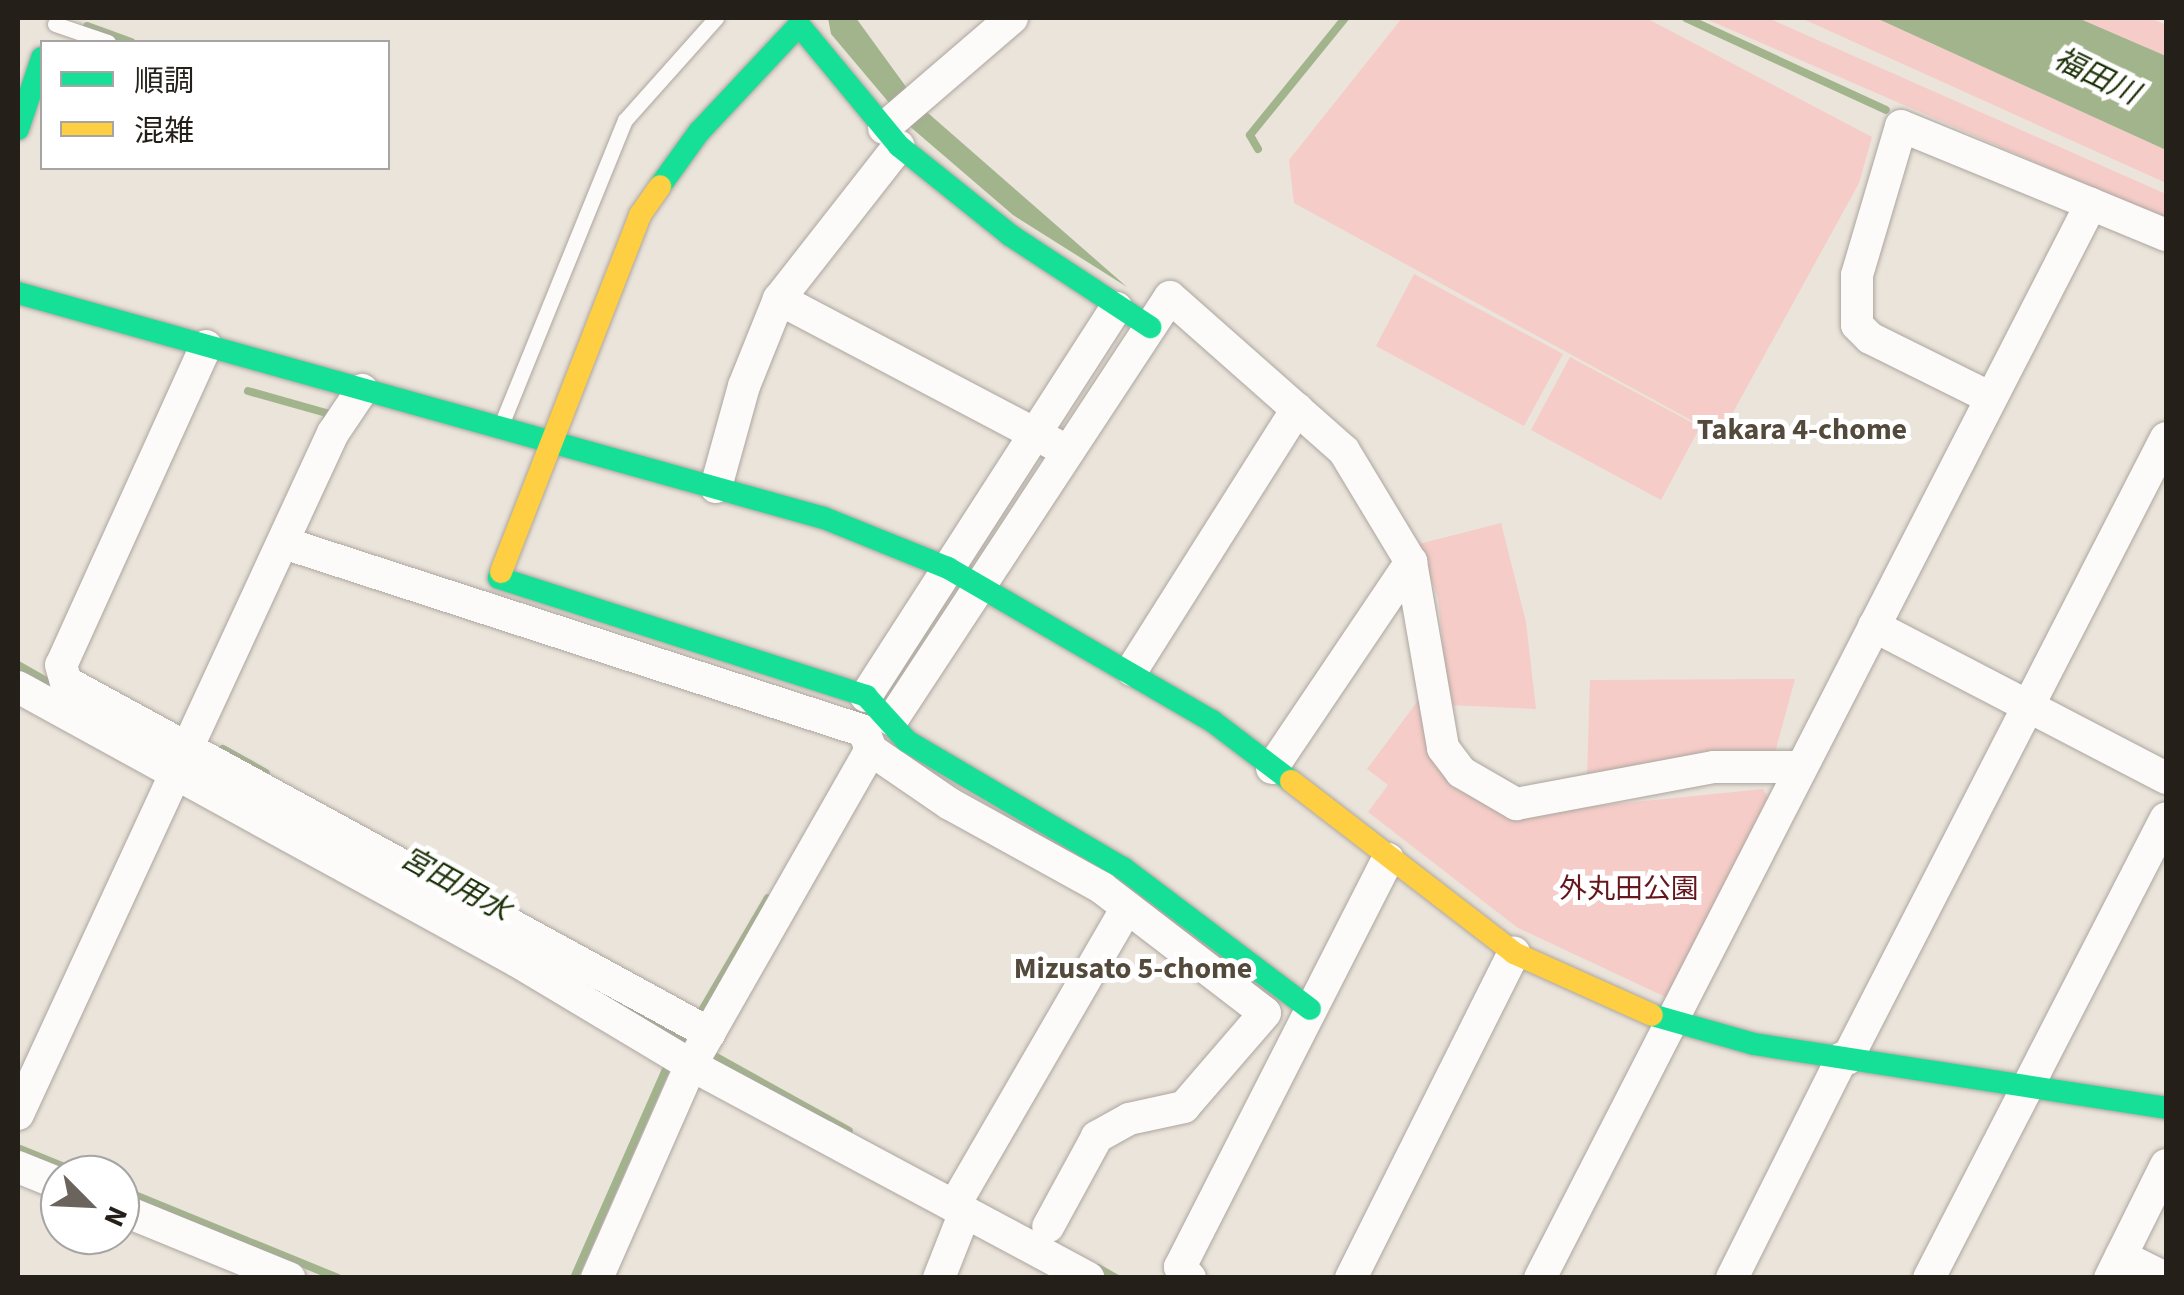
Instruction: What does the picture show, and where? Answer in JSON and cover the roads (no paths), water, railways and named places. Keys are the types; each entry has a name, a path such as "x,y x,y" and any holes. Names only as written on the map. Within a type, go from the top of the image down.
{"main road":[{"path":"1150,327 1010,235 892,131 802,21 699,132 640,215 498,578 866,696 892,720 906,741 970,784 1123,868 1310,1009"},
{"path":"18,129 40,64"},
{"path":"18,293 824,518 948,568 1132,670 1272,768 1514,953 1670,1023 1844,1059 2166,1108"}],"street":[{"path":"716,487 744,386 779,299 892,131 933,85 1012,18"},
{"path":"1992,398 1870,338 1857,326 1856,275 1901,126 2166,235"},
{"path":"1540,1278 2091,204"},
{"path":"892,720 1170,297 1344,451 1410,562 1443,748 1462,772 1516,804 1714,768 1802,768"},
{"path":"779,299 1036,433 1067,453"},
{"path":"866,696 1116,308"},
{"path":"206,346 61,664 66,682 184,761 691,1066 1088,1278"},
{"path":"18,1114 333,433 362,390"},
{"path":"1132,670 1297,409"},
{"path":"1732,1278 2166,438"},
{"path":"284,543 864,731 871,750 1127,908 1264,1013 1184,1107 1129,1119 1096,1137 1048,1227"},
{"path":"1272,768 1410,562"},
{"path":"1874,626 2166,778"},
{"path":"18,688 184,761 710,1033"},
{"path":"597,1278 691,1066 871,750"},
{"path":"1929,1278 2166,818"},
{"path":"1190,1278 1180,1267 1388,859"},
{"path":"939,1278 960,1209 1127,908"},
{"path":"1351,1278 1514,953"},
{"path":"2166,1165 2115,1267 2166,1278"},
{"path":"140,1217 290,1278"}],"lane":[{"path":"501,427 625,120 716,18"},
{"path":"53,28 100,40"}],"water":[{"path":"828,18 856,18 920,106 1127,287 1013,215 907,124 831,34"},
{"name":"福田川","path":"1876,18 2078,18 2166,56 2166,150"}],"waterway":[{"path":"1258,149 1250,135 1345,18"},
{"path":"1686,18 1886,110"},
{"path":"87,26 126,40"},
{"path":"248,391 330,414 327,418"},
{"name":"宮田用水","path":"18,665 55,686"},
{"path":"223,749 266,773"},
{"path":"701,1012 768,898"},
{"name":"宮田用水","path":"629,1008 690,1043"},
{"name":"宮田用水","path":"709,1053 849,1131"},
{"path":"574,1278 669,1063"},
{"path":"20,1149 40,1157"},
{"path":"140,1197 338,1278"},
{"name":"宮田用水","path":"1098,1268 1116,1278"}],"district":[{"name":"Takara 4-chome","path":"1802,430"},
{"name":"Mizusato 5-chome","path":"1133,969"}],"park label":[{"name":"外丸田公園","path":"1629,889"}]}
